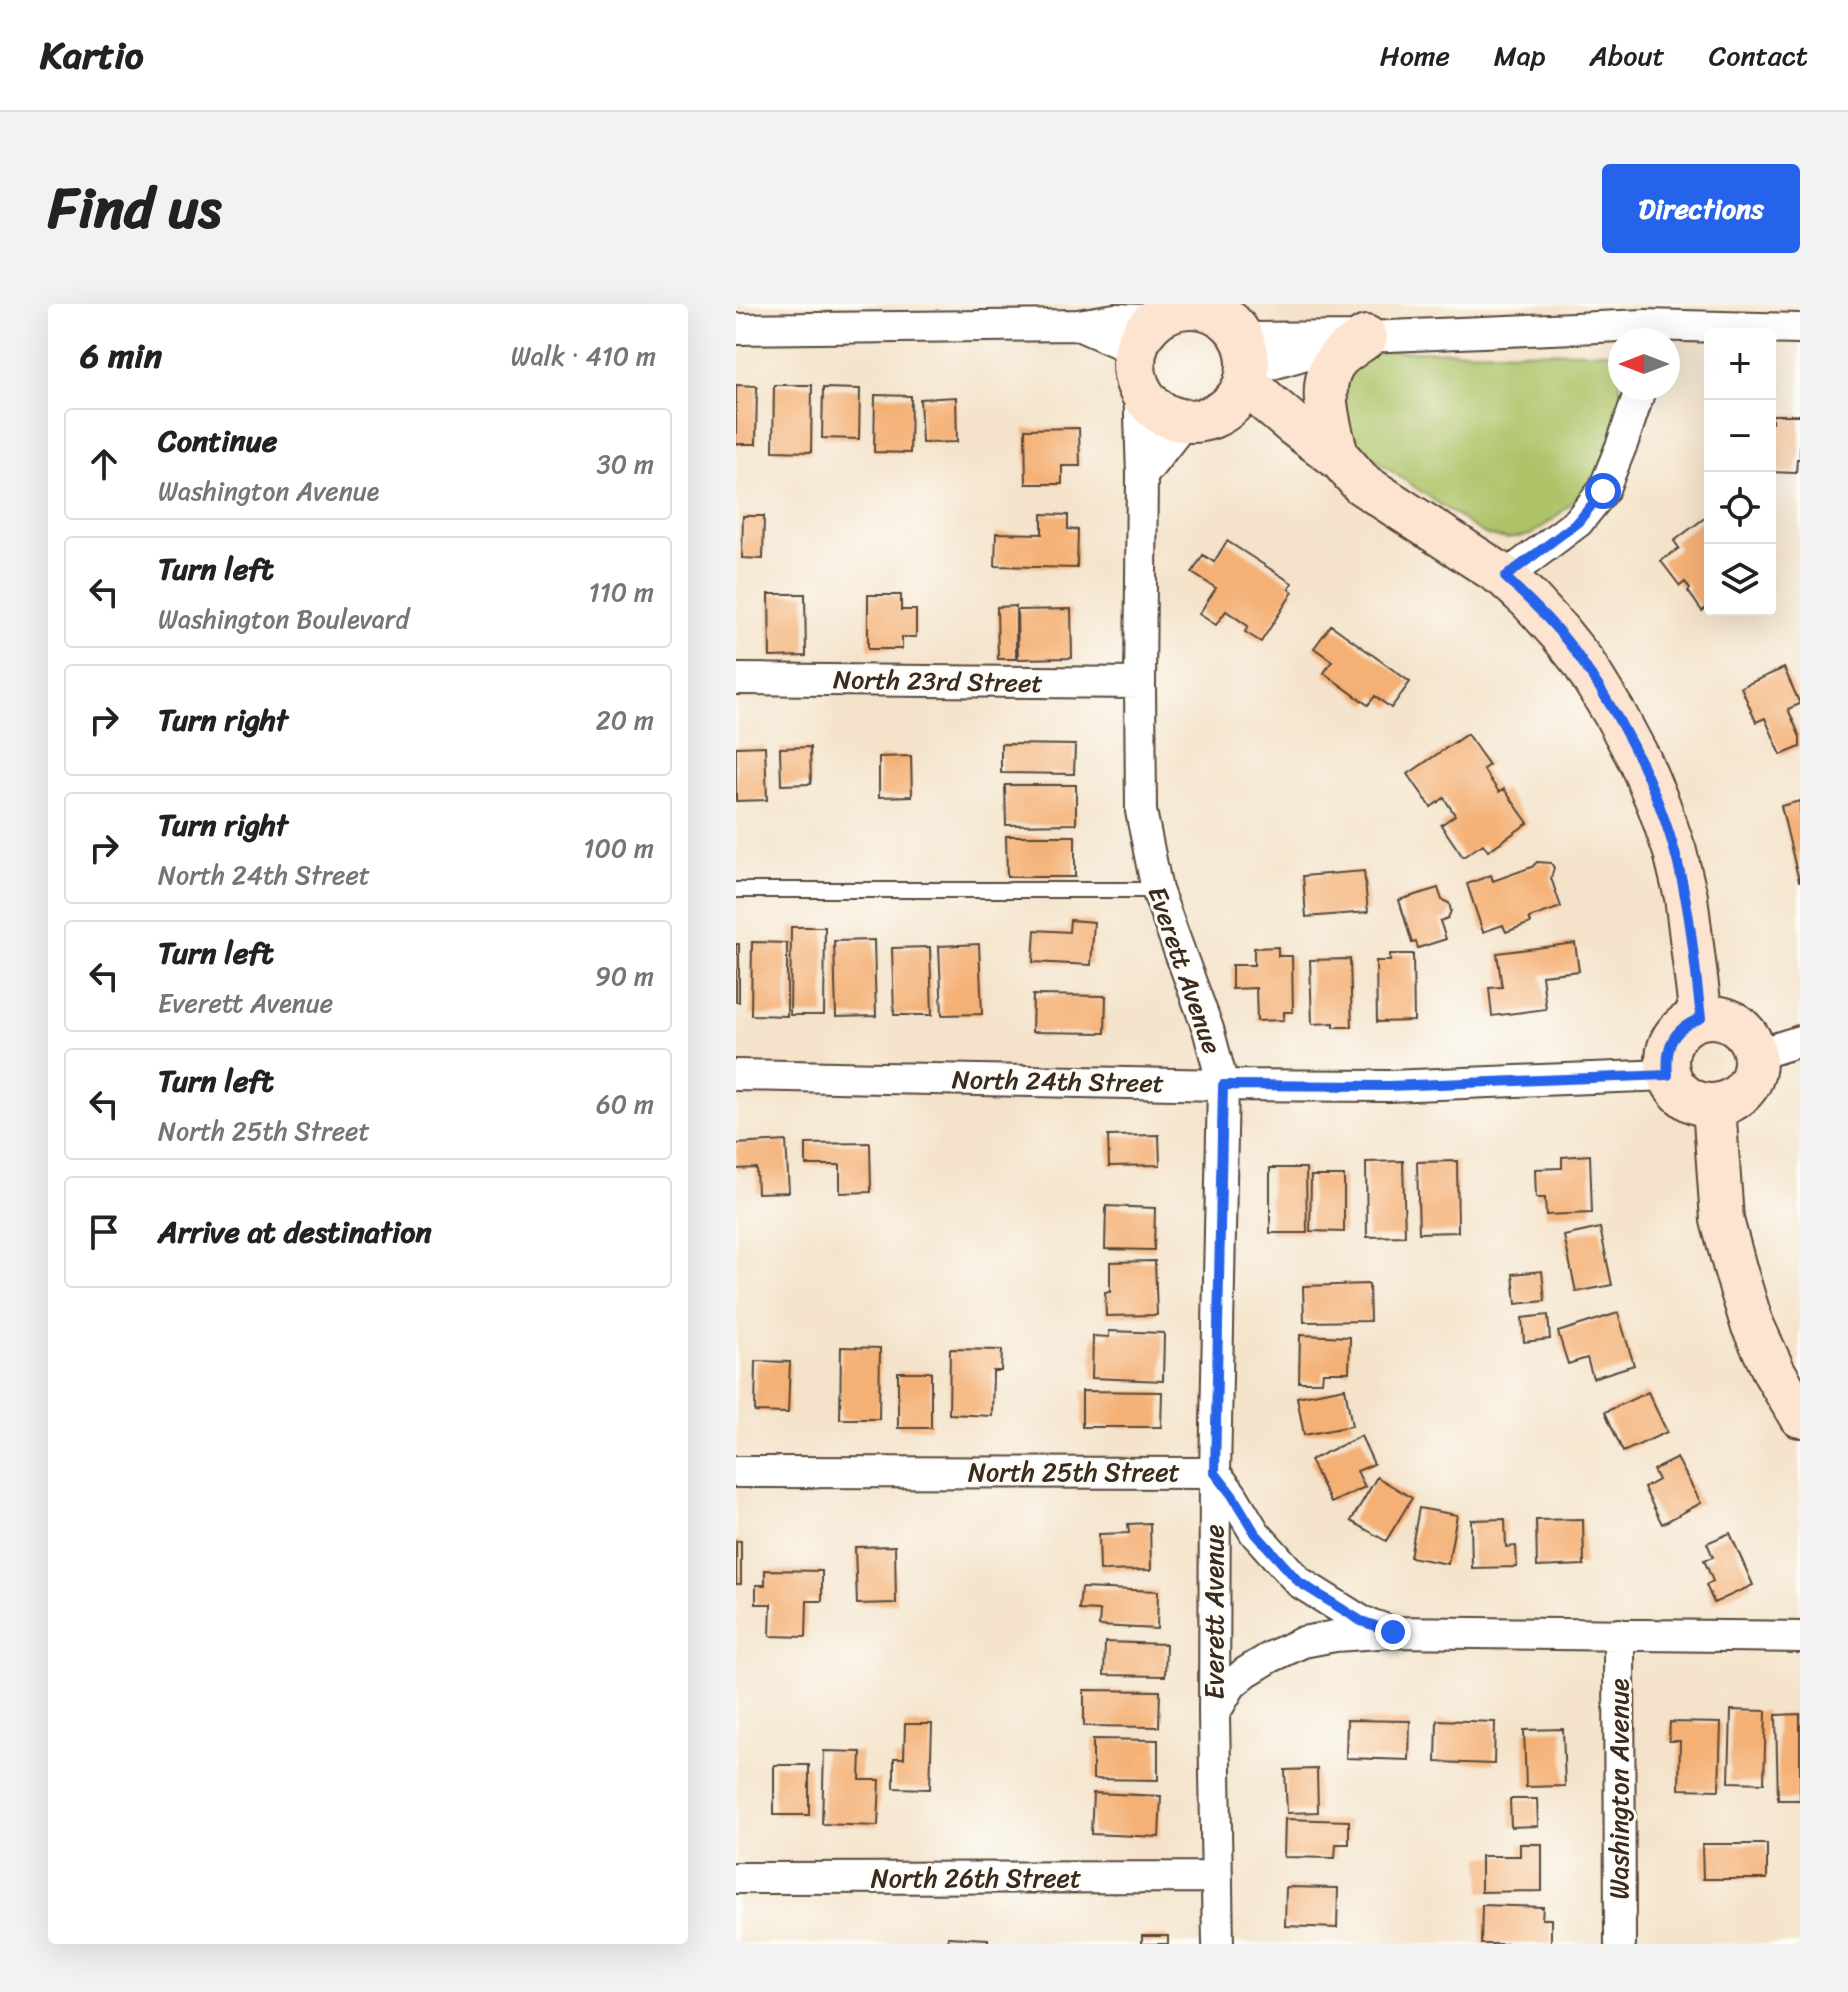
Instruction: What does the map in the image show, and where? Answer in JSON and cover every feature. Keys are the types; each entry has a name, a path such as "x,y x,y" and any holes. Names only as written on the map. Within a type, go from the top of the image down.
{"street":[{"path":"1137,372 1138,343 1160,310"},
{"path":"736,329 1078,325 1160,310 1222,315 1234,325 1229,385 1142,476"},
{"path":"1078,325 1126,346 1147,399 1170,417 1229,385 1366,337 1644,323 1800,329"},
{"path":"1366,337 1337,358 1328,376 1327,416 1337,455 1351,472 1505,577 1529,599 1583,662 1640,761 1675,852 1686,897 1701,1018"},
{"name":"Everett Avenue","path":"1137,372 1142,476 1141,811 1157,890 1208,1029 1223,1085 1215,1473 1214,1714 1218,1944"},
{"path":"1229,385 1299,456 1328,476 1351,472"},
{"path":"1505,577 1578,522 1603,491 1637,400"},
{"name":"North 23rd Street","path":"736,679 1140,683"},
{"path":"1716,1017 1742,1029 1751,1041 1755,1055 1755,1069 1750,1083 1741,1095 1728,1103 1714,1106 1686,1098 1675,1088 1668,1075 1669,1046 1688,1023 1701,1018 1716,1017"},
{"path":"1755,1055 1800,1041"},
{"name":"North 24th Street","path":"736,1075 1388,1086 1668,1075"},
{"path":"1714,1106 1722,1220 1736,1272 1752,1324 1774,1372 1800,1416"},
{"name":"North 25th Street","path":"736,1472 1215,1473 1255,1533 1299,1582 1361,1621 1393,1632"},
{"name":"North 25th Street","path":"1214,1714 1231,1685 1246,1672 1303,1642 1335,1636 1393,1632 1800,1637"},
{"name":"Washington Avenue","path":"1619,1634 1620,1944"},
{"name":"North 26th Street","path":"736,1878 1217,1877"}],"lane":[{"path":"736,890 1157,890"}],"green space":[{"path":"1369,351 1608,352 1608,400 1625,400 1597,475 1552,520 1530,535 1507,539 1487,535 1470,525 1352,444 1342,431 1347,368"}],"building":[{"path":"736,385 757,386 756,444 736,444"},
{"path":"774,385 812,385 811,452 773,451"},
{"path":"823,388 860,389 859,439 822,438"},
{"path":"875,395 911,396 910,453 874,452"},
{"path":"956,397 957,442 922,443 920,399"},
{"path":"1776,415 1800,415 1800,459 1797,459 1796,473 1776,472"},
{"path":"1079,428 1080,466 1062,466 1062,484 1026,484 1025,429"},
{"path":"1042,514 1068,515 1068,529 1078,530 1077,568 995,566 996,533 1042,534"},
{"path":"743,516 764,516 763,559 742,558"},
{"path":"1704,518 1702,611 1685,582 1680,586 1661,561 1679,548 1674,541"},
{"path":"1227,541 1292,583 1289,589 1293,592 1261,642 1245,632 1248,626 1226,611 1216,625 1199,614 1216,588 1192,573 1203,555 1214,562"},
{"path":"769,594 805,594 806,656 770,657"},
{"path":"868,595 901,595 901,610 916,610 916,637 902,637 902,649 868,649"},
{"path":"1016,606 1016,659 998,659 997,607"},
{"path":"1071,609 1072,658 1018,659 1017,610"},
{"path":"1331,625 1410,682 1391,708 1375,696 1368,705 1324,673 1332,661 1314,648"},
{"path":"1784,668 1800,704 1788,709 1800,737 1800,747 1781,755 1765,718 1756,722 1741,687"},
{"path":"1467,734 1489,765 1483,769 1499,792 1504,789 1528,823 1488,851 1483,844 1463,857 1441,825 1455,815 1444,798 1431,807 1408,774"},
{"path":"1001,744 1075,745 1074,774 1001,773"},
{"path":"765,746 767,800 736,801 736,747"},
{"path":"810,747 811,784 781,785 780,748"},
{"path":"911,756 912,796 879,797 879,757"},
{"path":"1005,785 1076,785 1076,824 1006,825"},
{"path":"1800,801 1800,881 1799,881 1781,806"},
{"path":"1006,836 1075,836 1075,877 1007,877"},
{"path":"1537,862 1551,863 1554,868 1551,878 1561,907 1529,918 1531,923 1506,932 1503,925 1483,932 1467,884 1491,875 1493,881 1532,867"},
{"path":"1364,871 1368,912 1306,917 1303,876"},
{"path":"1438,888 1442,900 1449,903 1451,911 1448,918 1440,921 1446,939 1418,948 1416,942 1412,943 1399,900"},
{"path":"1070,920 1094,922 1091,965 1033,962 1035,930 1069,932"},
{"path":"791,927 825,927 824,1015 790,1015"},
{"path":"874,940 876,1016 836,1017 834,941"},
{"path":"752,942 787,943 787,1016 751,1015"},
{"path":"1575,943 1579,971 1542,975 1546,1009 1492,1016 1489,988 1502,987 1497,953"},
{"path":"736,944 739,944 739,1002 736,1002"},
{"path":"979,944 982,1014 942,1015 939,946"},
{"path":"930,947 932,1015 894,1015 892,948"},
{"path":"1278,947 1278,956 1292,956 1293,1012 1284,1012 1284,1020 1257,1021 1256,988 1232,989 1232,965 1254,965 1254,948"},
{"path":"1390,954 1413,954 1414,1021 1377,1022 1376,961 1390,961"},
{"path":"1350,959 1352,1027 1334,1027 1334,1023 1312,1024 1310,960"},
{"path":"1033,995 1106,996 1105,1033 1032,1032"},
{"path":"1159,1135 1160,1165 1109,1166 1108,1136"},
{"path":"786,1141 789,1192 757,1193 756,1168 736,1169 736,1144"},
{"path":"870,1143 871,1192 840,1193 840,1165 806,1165 806,1144"},
{"path":"1590,1155 1592,1213 1546,1215 1545,1198 1536,1198 1535,1169 1562,1168 1562,1157"},
{"path":"1403,1161 1405,1236 1367,1237 1366,1162"},
{"path":"1457,1161 1458,1232 1419,1233 1417,1162"},
{"path":"1270,1168 1306,1168 1307,1233 1270,1233"},
{"path":"1311,1176 1344,1176 1344,1232 1310,1231"},
{"path":"1106,1206 1155,1208 1154,1250 1105,1249"},
{"path":"1600,1228 1612,1285 1576,1292 1564,1236"},
{"path":"1155,1261 1157,1315 1106,1316 1105,1292 1110,1292 1110,1262"},
{"path":"1542,1271 1545,1301 1516,1304 1513,1274"},
{"path":"1369,1284 1370,1321 1304,1322 1303,1286"},
{"path":"1618,1313 1634,1365 1593,1378 1587,1358 1568,1364 1558,1332"},
{"path":"1548,1315 1550,1339 1524,1342 1522,1318"},
{"path":"1109,1331 1164,1333 1163,1381 1092,1378 1093,1336 1109,1337"},
{"path":"1300,1335 1350,1337 1349,1372 1323,1372 1322,1382 1299,1382"},
{"path":"841,1347 880,1348 879,1419 840,1419"},
{"path":"950,1349 1002,1350 1001,1371 993,1371 992,1416 949,1414"},
{"path":"756,1361 790,1362 788,1413 755,1412"},
{"path":"898,1372 931,1372 931,1428 898,1428"},
{"path":"1345,1388 1352,1426 1304,1435 1297,1397"},
{"path":"1082,1391 1162,1392 1161,1427 1082,1427"},
{"path":"1648,1392 1667,1432 1623,1452 1605,1412"},
{"path":"1361,1436 1374,1464 1357,1471 1365,1487 1331,1503 1310,1460"},
{"path":"1677,1458 1701,1503 1662,1524 1644,1488 1658,1480 1653,1470"},
{"path":"1377,1477 1412,1498 1386,1541 1351,1521"},
{"path":"1419,1508 1457,1515 1448,1564 1410,1557"},
{"path":"1505,1519 1506,1547 1516,1546 1517,1567 1472,1568 1471,1520"},
{"path":"1583,1519 1584,1565 1537,1567 1536,1520"},
{"path":"1150,1523 1151,1570 1100,1571 1099,1534 1129,1533 1128,1524"},
{"path":"1730,1533 1753,1585 1714,1603 1706,1585 1713,1581 1704,1560 1713,1557 1707,1543"},
{"path":"736,1541 741,1541 741,1584 736,1584"},
{"path":"895,1546 896,1603 857,1604 855,1547"},
{"path":"765,1570 822,1571 822,1601 807,1601 806,1637 770,1636 771,1604 756,1604 756,1585 765,1585"},
{"path":"1081,1588 1158,1591 1157,1629 1099,1626 1100,1611 1079,1610"},
{"path":"1105,1642 1166,1644 1165,1676 1104,1675"},
{"path":"1084,1690 1160,1691 1159,1727 1084,1726"},
{"path":"1731,1710 1766,1711 1764,1783 1729,1782"},
{"path":"1800,1714 1800,1800 1778,1800 1776,1715"},
{"path":"1347,1720 1410,1721 1409,1760 1346,1758"},
{"path":"1437,1720 1495,1722 1494,1764 1436,1762"},
{"path":"1670,1722 1721,1723 1719,1790 1679,1789 1680,1741 1669,1741"},
{"path":"905,1724 932,1724 930,1789 894,1788 894,1758 904,1758"},
{"path":"1563,1729 1565,1786 1526,1787 1524,1730"},
{"path":"1093,1739 1158,1740 1158,1780 1093,1779"},
{"path":"824,1751 861,1752 860,1780 880,1780 878,1826 822,1824"},
{"path":"774,1765 809,1765 809,1815 774,1815"},
{"path":"1317,1769 1318,1812 1287,1813 1285,1770"},
{"path":"1093,1793 1161,1796 1159,1837 1091,1834"},
{"path":"1510,1799 1537,1799 1538,1826 1511,1827"},
{"path":"1285,1819 1349,1821 1349,1844 1336,1844 1335,1858 1284,1857"},
{"path":"1520,1844 1542,1844 1542,1891 1481,1892 1481,1856 1520,1856"},
{"path":"1702,1844 1767,1844 1767,1879 1703,1879"},
{"path":"1286,1887 1338,1888 1337,1928 1285,1926"},
{"path":"1482,1905 1543,1907 1542,1919 1551,1919 1551,1944 1481,1944"},
{"path":"1142,1936 1168,1936 1168,1944 1142,1944"},
{"path":"948,1937 988,1939 988,1944 947,1944"}],"route":[{"path":"1393,1632 1361,1621 1299,1582 1255,1533 1215,1473 1223,1085 1388,1086 1668,1075 1669,1046 1688,1023 1701,1018 1686,897 1675,852 1640,761 1583,662 1529,599 1505,577 1578,522 1603,491"}]}
